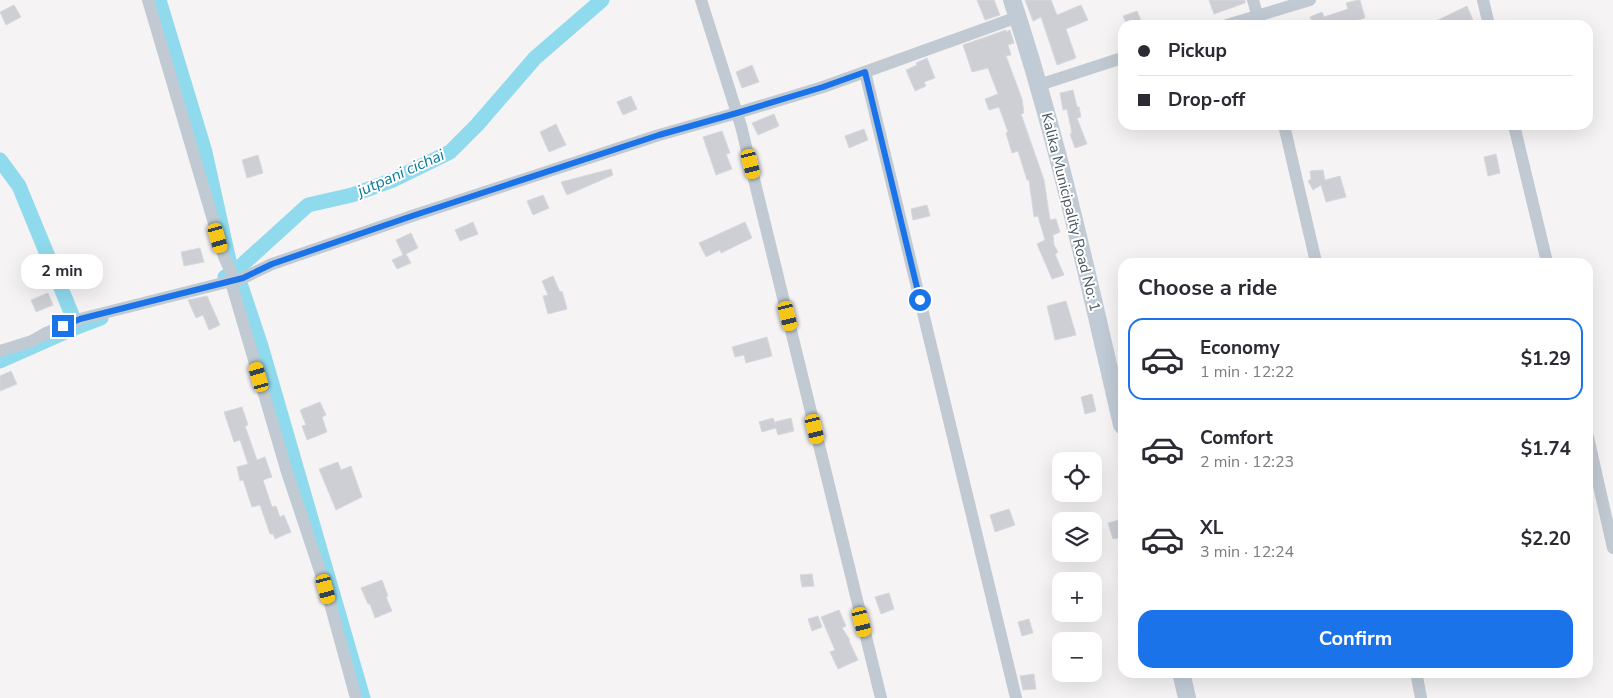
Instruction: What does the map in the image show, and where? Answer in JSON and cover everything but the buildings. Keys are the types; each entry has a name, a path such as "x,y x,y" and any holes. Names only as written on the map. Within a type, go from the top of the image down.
{"street":[{"path":"148,0 224,257 236,281 287,472 326,589 356,698"},
{"path":"701,0 737,113 882,698"},
{"name":"Kalika Municipality Road No: 1","path":"1012,0 1039,85 1079,241 1118,408"},
{"path":"1253,0 1259,20 1310,0"},
{"path":"1483,0 1489,20"},
{"path":"0,351 32,342 46,333 80,319 236,281 272,264 412,216 659,135 823,87 1018,17"},
{"path":"1039,85 1118,59"},
{"path":"865,72 1016,698"},
{"path":"1285,130 1315,258"},
{"path":"1515,130 1546,258"},
{"path":"1593,459 1613,548"},
{"path":"1182,678 1187,698"},
{"path":"1417,678 1421,698"}],"waterway":[{"path":"159,0 205,152 232,274 241,286 261,346 363,698"},
{"name":"jutpani cichai","path":"225,277 232,274 308,205 352,195 393,180 450,152 477,125 535,58 602,0"},
{"path":"0,160 19,186 77,327"},
{"name":"jutpani cichai","path":"0,361 101,318"}],"route":[{"path":"63,326 80,319 231,282 272,264 412,216 659,135 823,87 865,72 920,300"}]}
